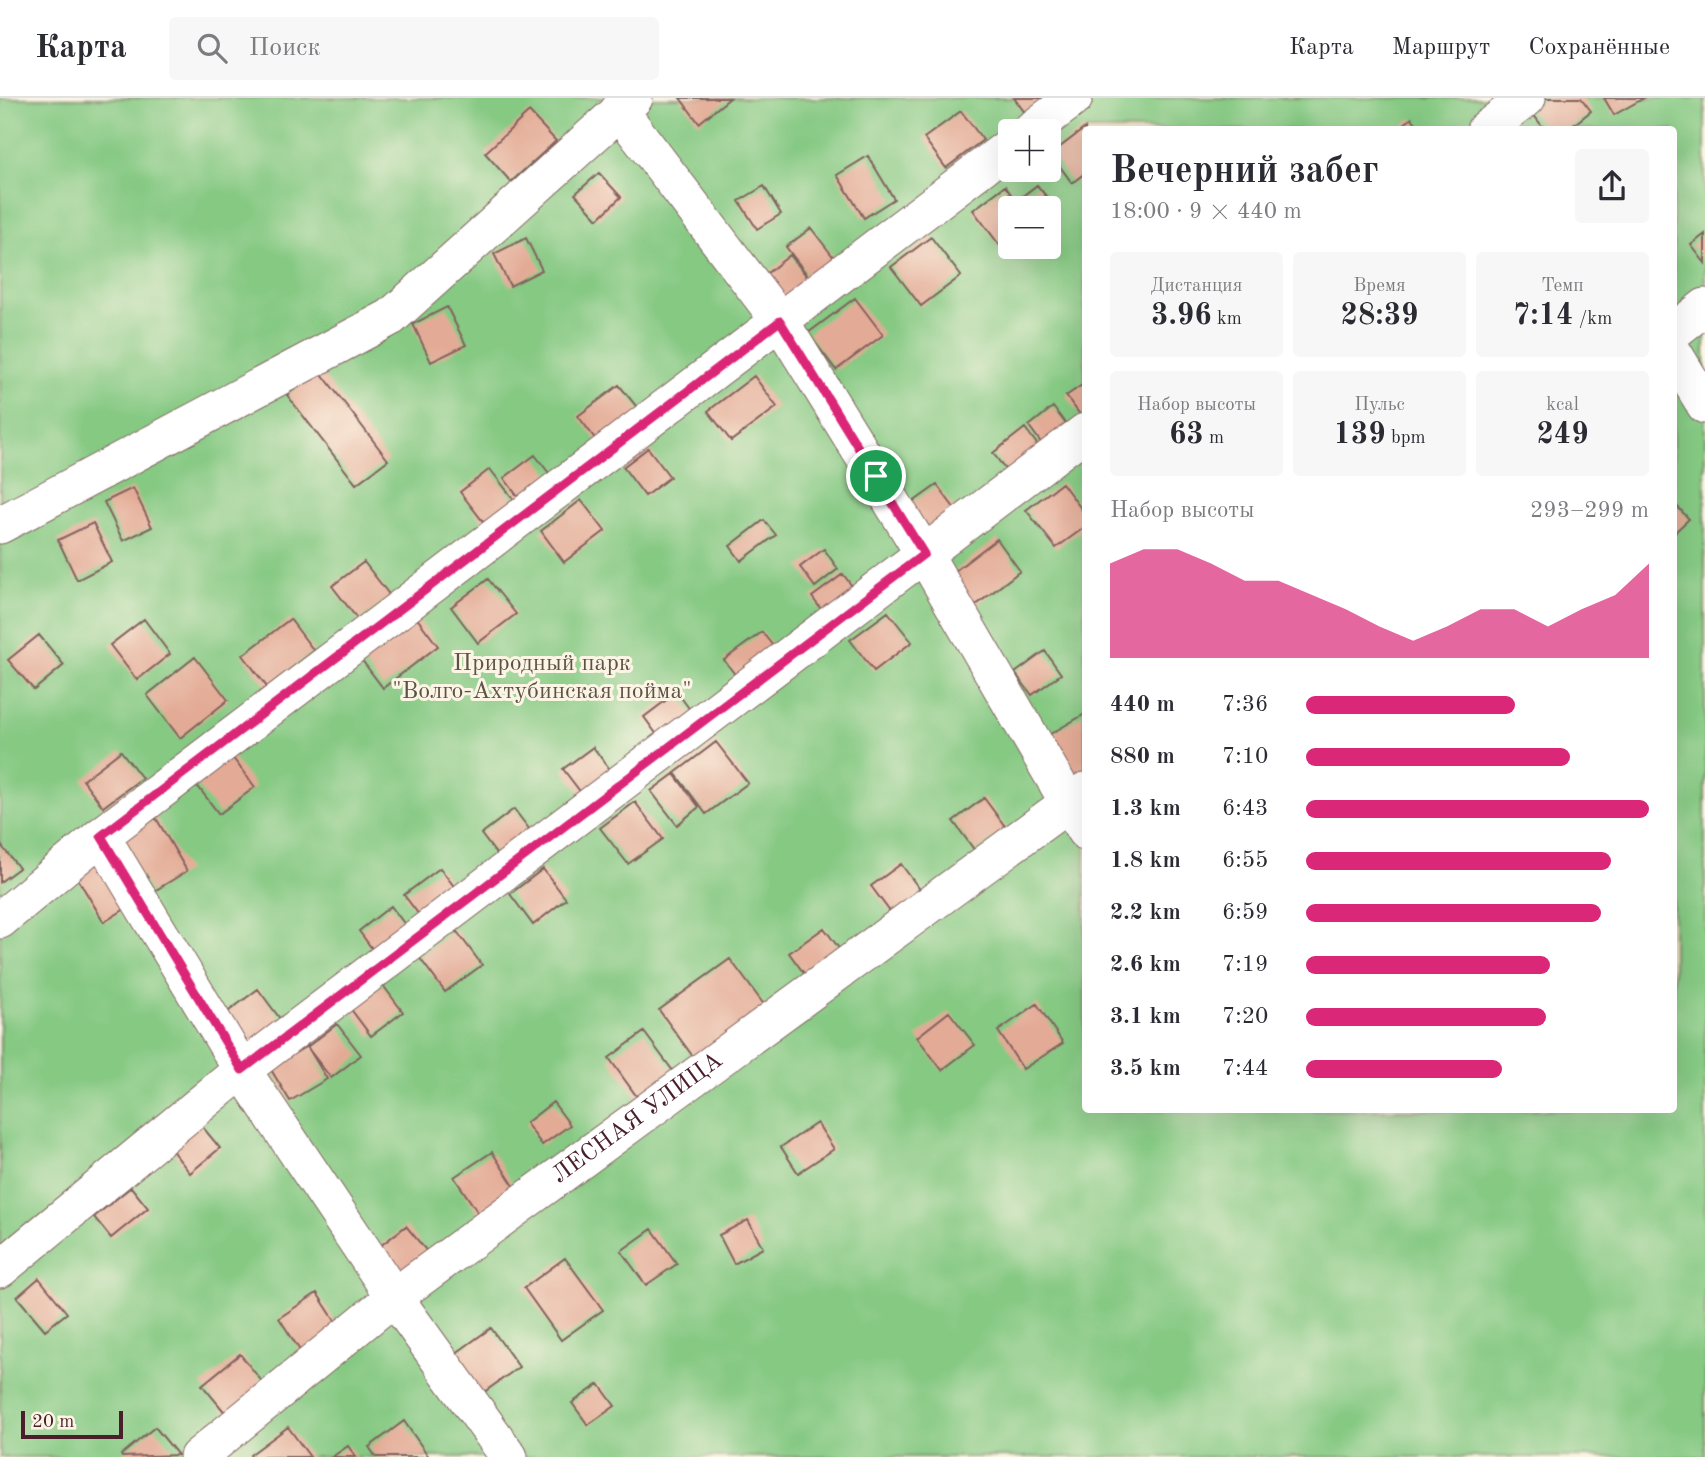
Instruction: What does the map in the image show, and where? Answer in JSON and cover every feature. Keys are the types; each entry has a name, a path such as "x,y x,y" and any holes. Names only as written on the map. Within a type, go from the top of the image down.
{"street":[{"path":"1046,119 1074,98"},
{"path":"0,525 391,317 627,104 780,321 1080,808"},
{"path":"0,920 101,836 998,155"},
{"path":"1677,329 1705,307"},
{"path":"1677,359 1705,405"},
{"path":"0,1269 242,1070 1082,434"},
{"name":"ЛЕСНАЯ УЛИЦА","path":"198,1457 394,1297 1080,808"},
{"path":"101,836 242,1070 394,1297 509,1457"}],"green space":[{"name":"Природный парк \"Волго-Ахтубинская пойма\"","path":"0,98 1705,98 1705,1457 0,1457"}],"building":[{"path":"680,98 730,98 699,123"},
{"path":"1014,98 1047,98 1026,114"},
{"path":"1546,98 1581,98 1591,111 1572,126 1542,126 1530,110"},
{"path":"1604,98 1644,98 1614,115"},
{"path":"961,111 983,140 946,168 924,138"},
{"path":"529,112 556,141 511,182 485,153"},
{"path":"1412,118 1418,126 1402,126"},
{"path":"1082,130 1082,175 1072,183 1061,168 1061,146"},
{"path":"868,156 894,199 864,218 837,175"},
{"path":"599,173 621,197 598,219 575,194"},
{"path":"1037,185 1046,196 1023,196"},
{"path":"764,186 781,214 757,229 739,201"},
{"path":"1005,186 1012,196 998,196 998,243 973,210"},
{"path":"811,228 838,263 813,282 786,247"},
{"path":"1705,234 1705,263 1691,245"},
{"path":"931,237 961,276 921,306 891,267"},
{"path":"526,238 542,270 510,286 494,254"},
{"path":"790,255 815,287 790,306 766,274"},
{"path":"855,298 883,335 836,370 808,333"},
{"path":"447,307 466,345 431,362 413,324"},
{"path":"319,370 388,460 356,484 287,395"},
{"path":"754,376 777,407 731,441 708,411"},
{"path":"619,385 645,417 603,449 578,416"},
{"path":"1082,385 1082,417 1066,396"},
{"path":"1053,407 1075,436 1050,455 1029,426"},
{"path":"1025,428 1048,459 1016,484 993,453"},
{"path":"648,448 670,477 645,496 623,467"},
{"path":"535,455 555,481 524,505 504,478"},
{"path":"490,469 518,505 488,528 460,492"},
{"path":"1062,483 1082,510 1082,529 1056,548 1026,510"},
{"path":"937,485 967,525 933,551 902,510"},
{"path":"133,488 152,527 123,541 104,502"},
{"path":"581,500 605,531 564,562 541,531"},
{"path":"1677,506 1689,519 1677,530"},
{"path":"764,520 776,535 741,561 730,546"},
{"path":"93,523 112,562 77,580 58,540"},
{"path":"997,539 1020,571 971,609 947,577"},
{"path":"824,549 838,569 815,587 800,567"},
{"path":"364,562 391,597 359,621 332,586"},
{"path":"843,574 860,597 829,620 812,597"},
{"path":"488,579 516,614 478,643 451,607"},
{"path":"888,612 912,642 874,671 850,640"},
{"path":"416,617 438,646 383,688 361,659"},
{"path":"144,619 170,654 137,680 110,645"},
{"path":"290,619 314,651 267,687 243,655"},
{"path":"762,632 784,660 746,689 724,660"},
{"path":"39,635 64,665 34,690 8,660"},
{"path":"1045,651 1061,674 1032,695 1015,673"},
{"path":"195,657 228,700 180,738 147,695"},
{"path":"677,692 699,722 666,747 644,717"},
{"path":"1082,716 1082,777 1071,783 1045,737"},
{"path":"716,742 748,783 706,814 675,773"},
{"path":"593,747 618,780 589,803 563,769"},
{"path":"121,751 142,778 103,807 83,780"},
{"path":"229,753 255,787 219,814 193,780"},
{"path":"674,774 699,807 677,825 651,791"},
{"path":"984,798 1007,829 976,852 953,821"},
{"path":"635,802 663,839 628,864 600,828"},
{"path":"514,809 536,838 503,863 481,834"},
{"path":"156,818 187,871 151,893 119,840"},
{"path":"0,844 19,868 0,882"},
{"path":"103,854 133,904 104,922 73,871"},
{"path":"901,864 924,895 894,917 871,886"},
{"path":"440,868 459,893 423,920 404,895"},
{"path":"543,869 566,899 533,925 510,894"},
{"path":"391,906 409,930 376,954 359,931"},
{"path":"824,928 841,951 806,976 789,953"},
{"path":"455,929 482,965 445,992 419,957"},
{"path":"730,959 768,1010 697,1062 659,1010"},
{"path":"382,984 403,1012 371,1036 350,1008"},
{"path":"258,989 281,1020 248,1045 225,1014"},
{"path":"1037,1004 1063,1043 1023,1069 998,1031"},
{"path":"949,1012 975,1045 942,1070 917,1037"},
{"path":"337,1024 361,1055 331,1078 307,1047"},
{"path":"644,1032 676,1075 640,1101 609,1058"},
{"path":"307,1046 327,1079 290,1101 270,1068"},
{"path":"553,1102 570,1125 542,1145 526,1123"},
{"path":"196,1119 220,1148 190,1173 166,1143"},
{"path":"817,1123 834,1149 798,1173 781,1147"},
{"path":"492,1152 516,1189 479,1214 454,1177"},
{"path":"131,1187 148,1208 111,1238 94,1217"},
{"path":"748,1220 763,1248 734,1264 719,1235"},
{"path":"406,1226 430,1255 400,1280 375,1250"},
{"path":"652,1229 677,1264 646,1285 621,1251"},
{"path":"565,1258 603,1310 561,1340 524,1288"},
{"path":"39,1278 67,1313 45,1330 17,1297"},
{"path":"317,1293 339,1327 301,1352 279,1318"},
{"path":"491,1328 519,1367 480,1395 452,1356"},
{"path":"240,1354 264,1384 227,1415 202,1385"},
{"path":"599,1384 615,1406 588,1425 572,1403"},
{"path":"404,1421 429,1457 376,1457 369,1447"},
{"path":"155,1427 178,1455 122,1457 121,1455"},
{"path":"288,1427 310,1457 251,1457 250,1455"},
{"path":"348,1446 356,1457 332,1457"}],"route":[{"path":"780,321 876,476 924,554 242,1070 101,836 780,321"}]}
